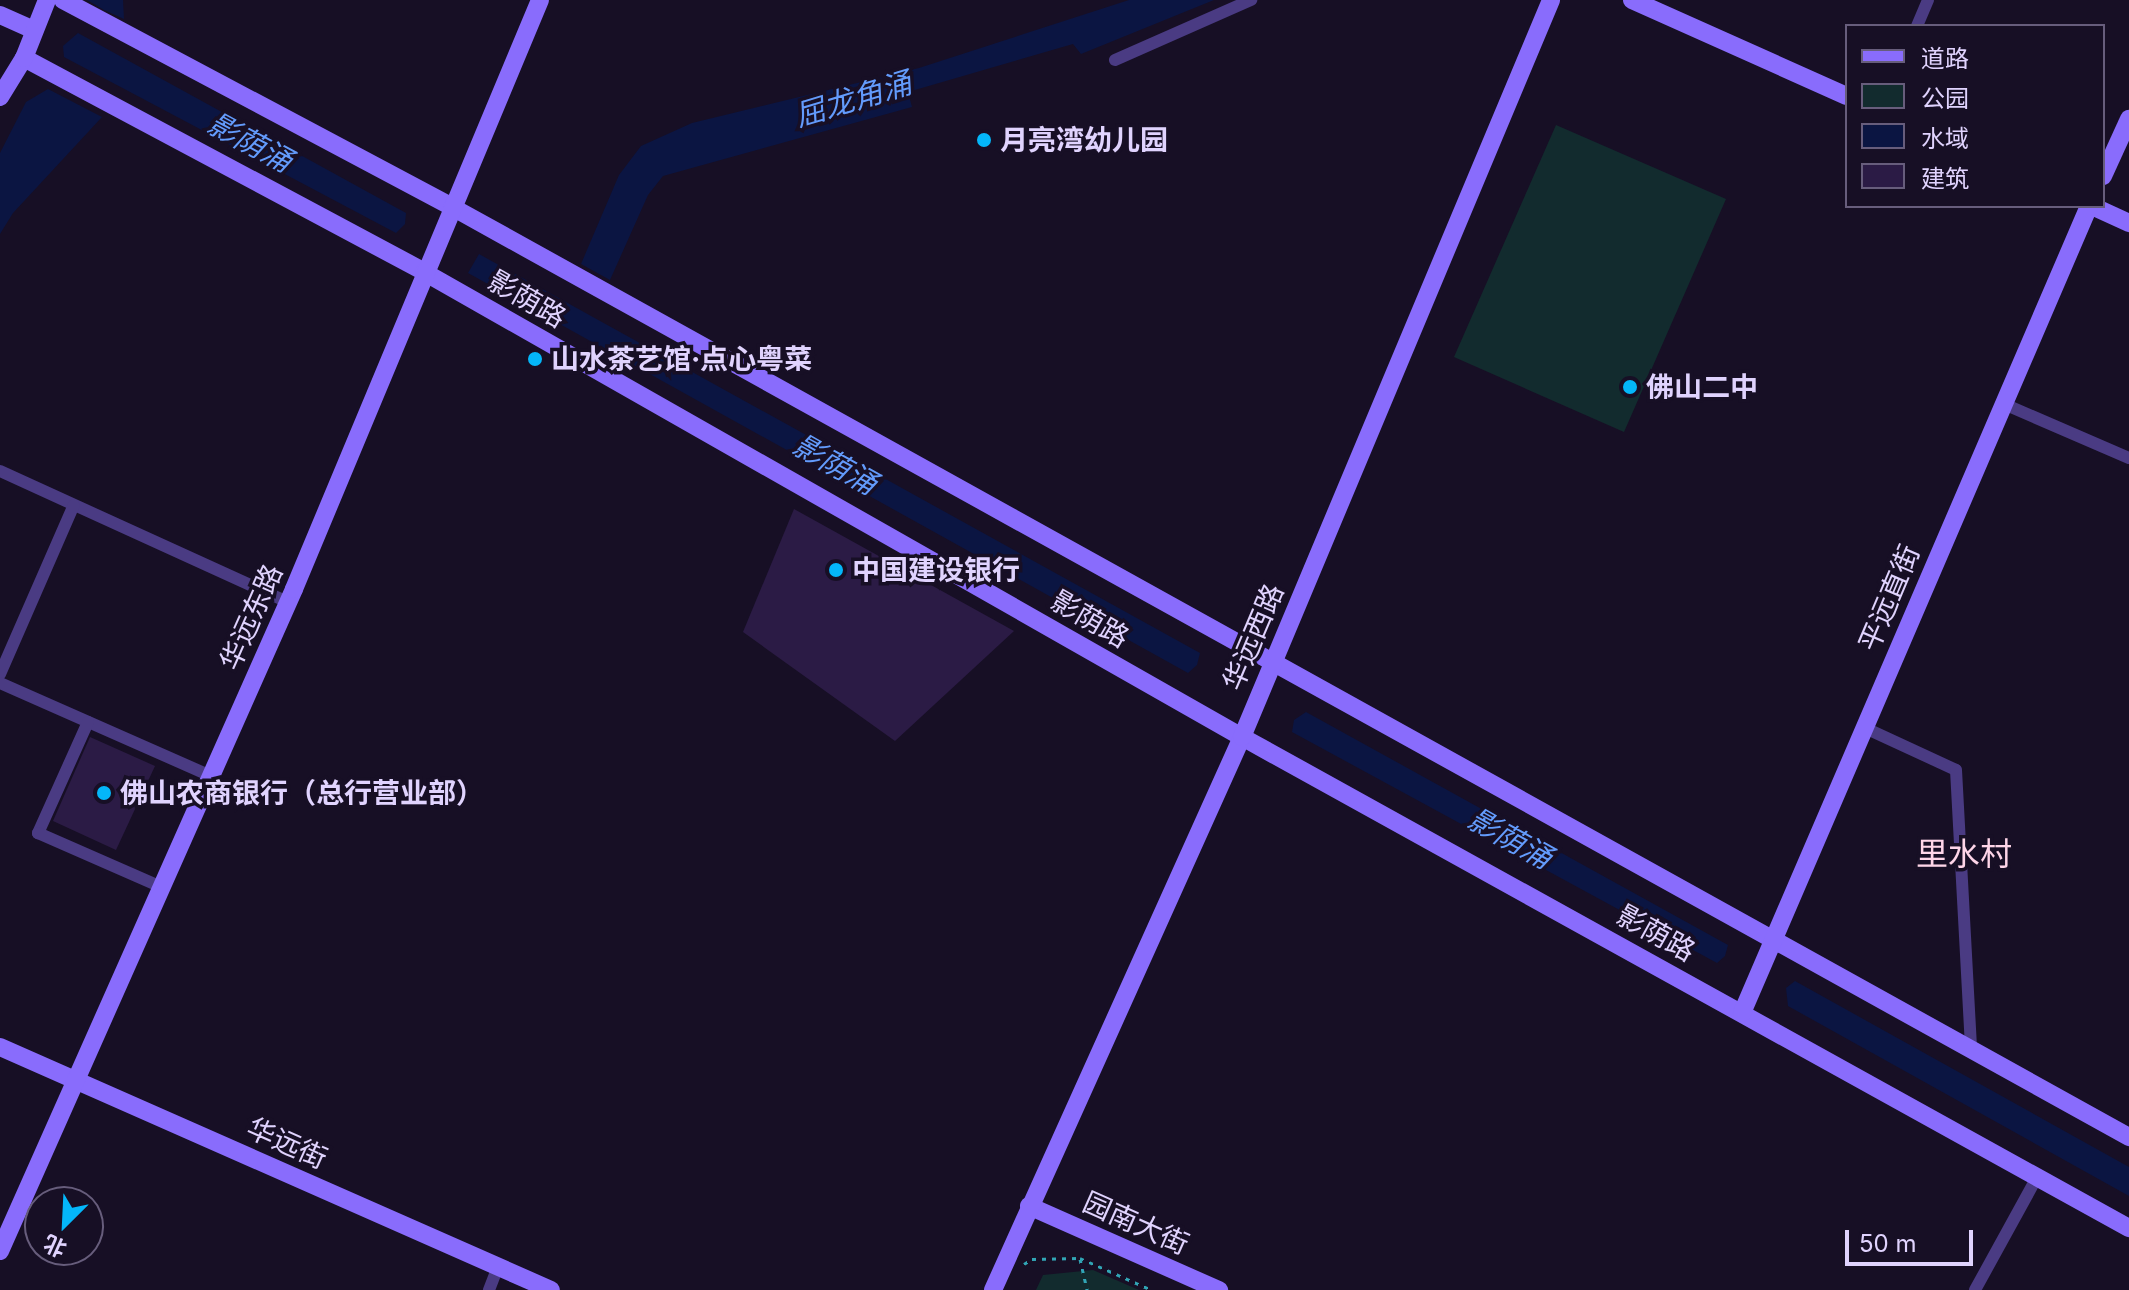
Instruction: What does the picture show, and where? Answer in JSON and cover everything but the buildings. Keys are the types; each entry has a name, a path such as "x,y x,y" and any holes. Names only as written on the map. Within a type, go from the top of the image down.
{"street":[{"path":"0,97 24,58 47,0"},
{"name":"影荫路","path":"63,0 452,207 1273,662 1768,947 1971,1050 2129,1137"},
{"name":"华远东路","path":"0,1251 288,602 540,0"},
{"path":"1115,60 1251,0"},
{"name":"华远西路","path":"993,1290 1242,737 1551,0"},
{"path":"1632,0 1845,95"},
{"path":"1918,24 1928,0"},
{"path":"0,15 34,30"},
{"name":"影荫路","path":"24,58 424,272 1242,737 1745,1006 2129,1228"},
{"path":"2105,172 2129,119"},
{"name":"平远直街","path":"1745,1006 2089,208"},
{"path":"2095,208 2129,223"},
{"path":"2004,404 2129,458"},
{"path":"0,471 288,602"},
{"path":"0,674 74,505"},
{"path":"0,683 211,776"},
{"path":"88,722 38,833 161,887"},
{"path":"1863,727 1956,770 1971,1050"},
{"name":"华远街","path":"0,1047 551,1290"},
{"path":"1975,1290 2037,1177"},
{"name":"园南大街","path":"1029,1206 1219,1290"},
{"path":"489,1290 498,1267"}],"path":[{"path":"1032,1259 1080,1258 1152,1290"},
{"path":"1080,1258 1087,1290"}],"green space":[{"path":"1556,125 1726,199 1624,432 1454,357"},
{"path":"1093,1270 1139,1290 1036,1290 1043,1275"}],"water":[{"path":"87,0 123,0 124,19 104,10"},
{"name":"屈龙角涌","path":"1129,0 1214,0 1081,54 1073,44 908,92 912,107 663,176 648,195 610,280 581,264 619,175 641,146 692,123 919,68"},
{"name":"影荫涌","path":"78,33 406,213 405,224 396,233 64,57 63,46"},
{"path":"48,89 102,117 13,213 0,234 0,153 26,102"},
{"name":"影荫涌","path":"479,254 1200,653 1197,665 1188,673 468,273"},
{"name":"影荫涌","path":"1306,712 1728,945 1725,956 1717,963 1292,732 1294,720"},
{"path":"1795,981 2129,1167 2129,1196 1788,1006 1786,988"}],"place":[{"name":"月亮湾幼儿园","path":"984,140"},
{"name":"山水茶艺馆·点心粤菜","path":"535,359"},
{"name":"佛山二中","path":"1630,387"},
{"name":"中国建设银行","path":"836,570"},
{"name":"佛山农商银行（总行营业部）","path":"104,793"}],"district":[{"name":"里水村","path":"1964,854"}]}
